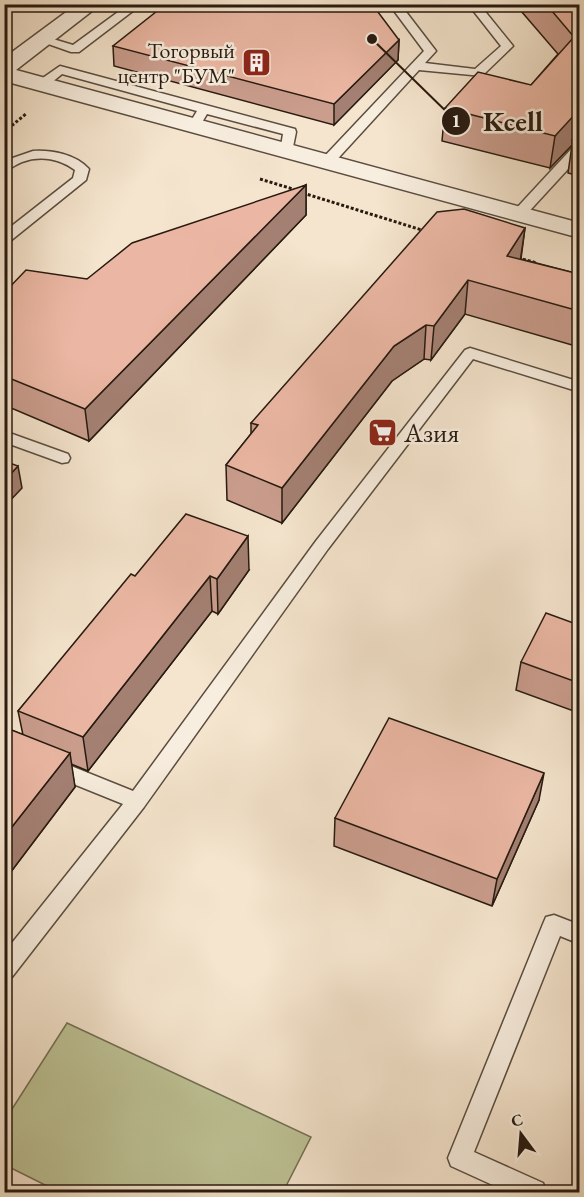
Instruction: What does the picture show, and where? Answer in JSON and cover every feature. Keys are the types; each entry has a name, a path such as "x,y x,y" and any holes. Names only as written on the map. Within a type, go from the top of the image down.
{"street":[{"path":"4,69 91,4"},
{"path":"4,74 41,85 199,117 286,152 579,231"}],"lane":[{"path":"43,40 75,49 136,4"},
{"path":"326,163 430,51 394,4"},
{"path":"416,66 478,73 507,46 473,4"},
{"path":"518,215 579,148"},
{"path":"4,167 20,157 51,155 73,161 82,169 82,175 79,180 4,239"},
{"path":"4,970 137,801 322,545 470,353 579,387"},
{"path":"4,436 62,458"},
{"path":"4,747 137,801"},
{"path":"534,1192 460,1158 554,924 579,934"}],"path":[{"path":"258,178 428,232"},
{"path":"515,257 547,266"}],"green space":[{"path":"67,1023 311,1137 283,1192 59,1192 5,1165 5,1120"}],"building":[{"name":"Тогорвый центр \"БУМ\"","path":"166,4 372,4 399,40 334,104 113,46"},
{"path":"546,4 579,4 579,111 555,136 445,108 478,72 531,85 574,37"},
{"path":"579,132 579,142 572,140"},
{"path":"306,185 85,409 4,376 4,293 26,270 87,279 132,243"},
{"path":"464,209 525,228 507,256 579,274 579,311 468,280 434,326 426,325 394,346 282,488 226,465 258,425 251,423 437,212"},
{"path":"4,461 18,466 4,481"},
{"path":"186,514 248,536 217,579 210,576 83,737 18,711 131,574 135,576"},
{"path":"546,613 579,625 579,683 521,662"},
{"path":"389,718 544,773 497,879 335,818"},
{"path":"4,727 70,753 4,837"}],"place":[{"name":"Kcell","path":"372,39"},
{"name":"Тогорвый центр \"БУМ\"","path":"256,63"},
{"name":"Азия","path":"383,433"}]}
